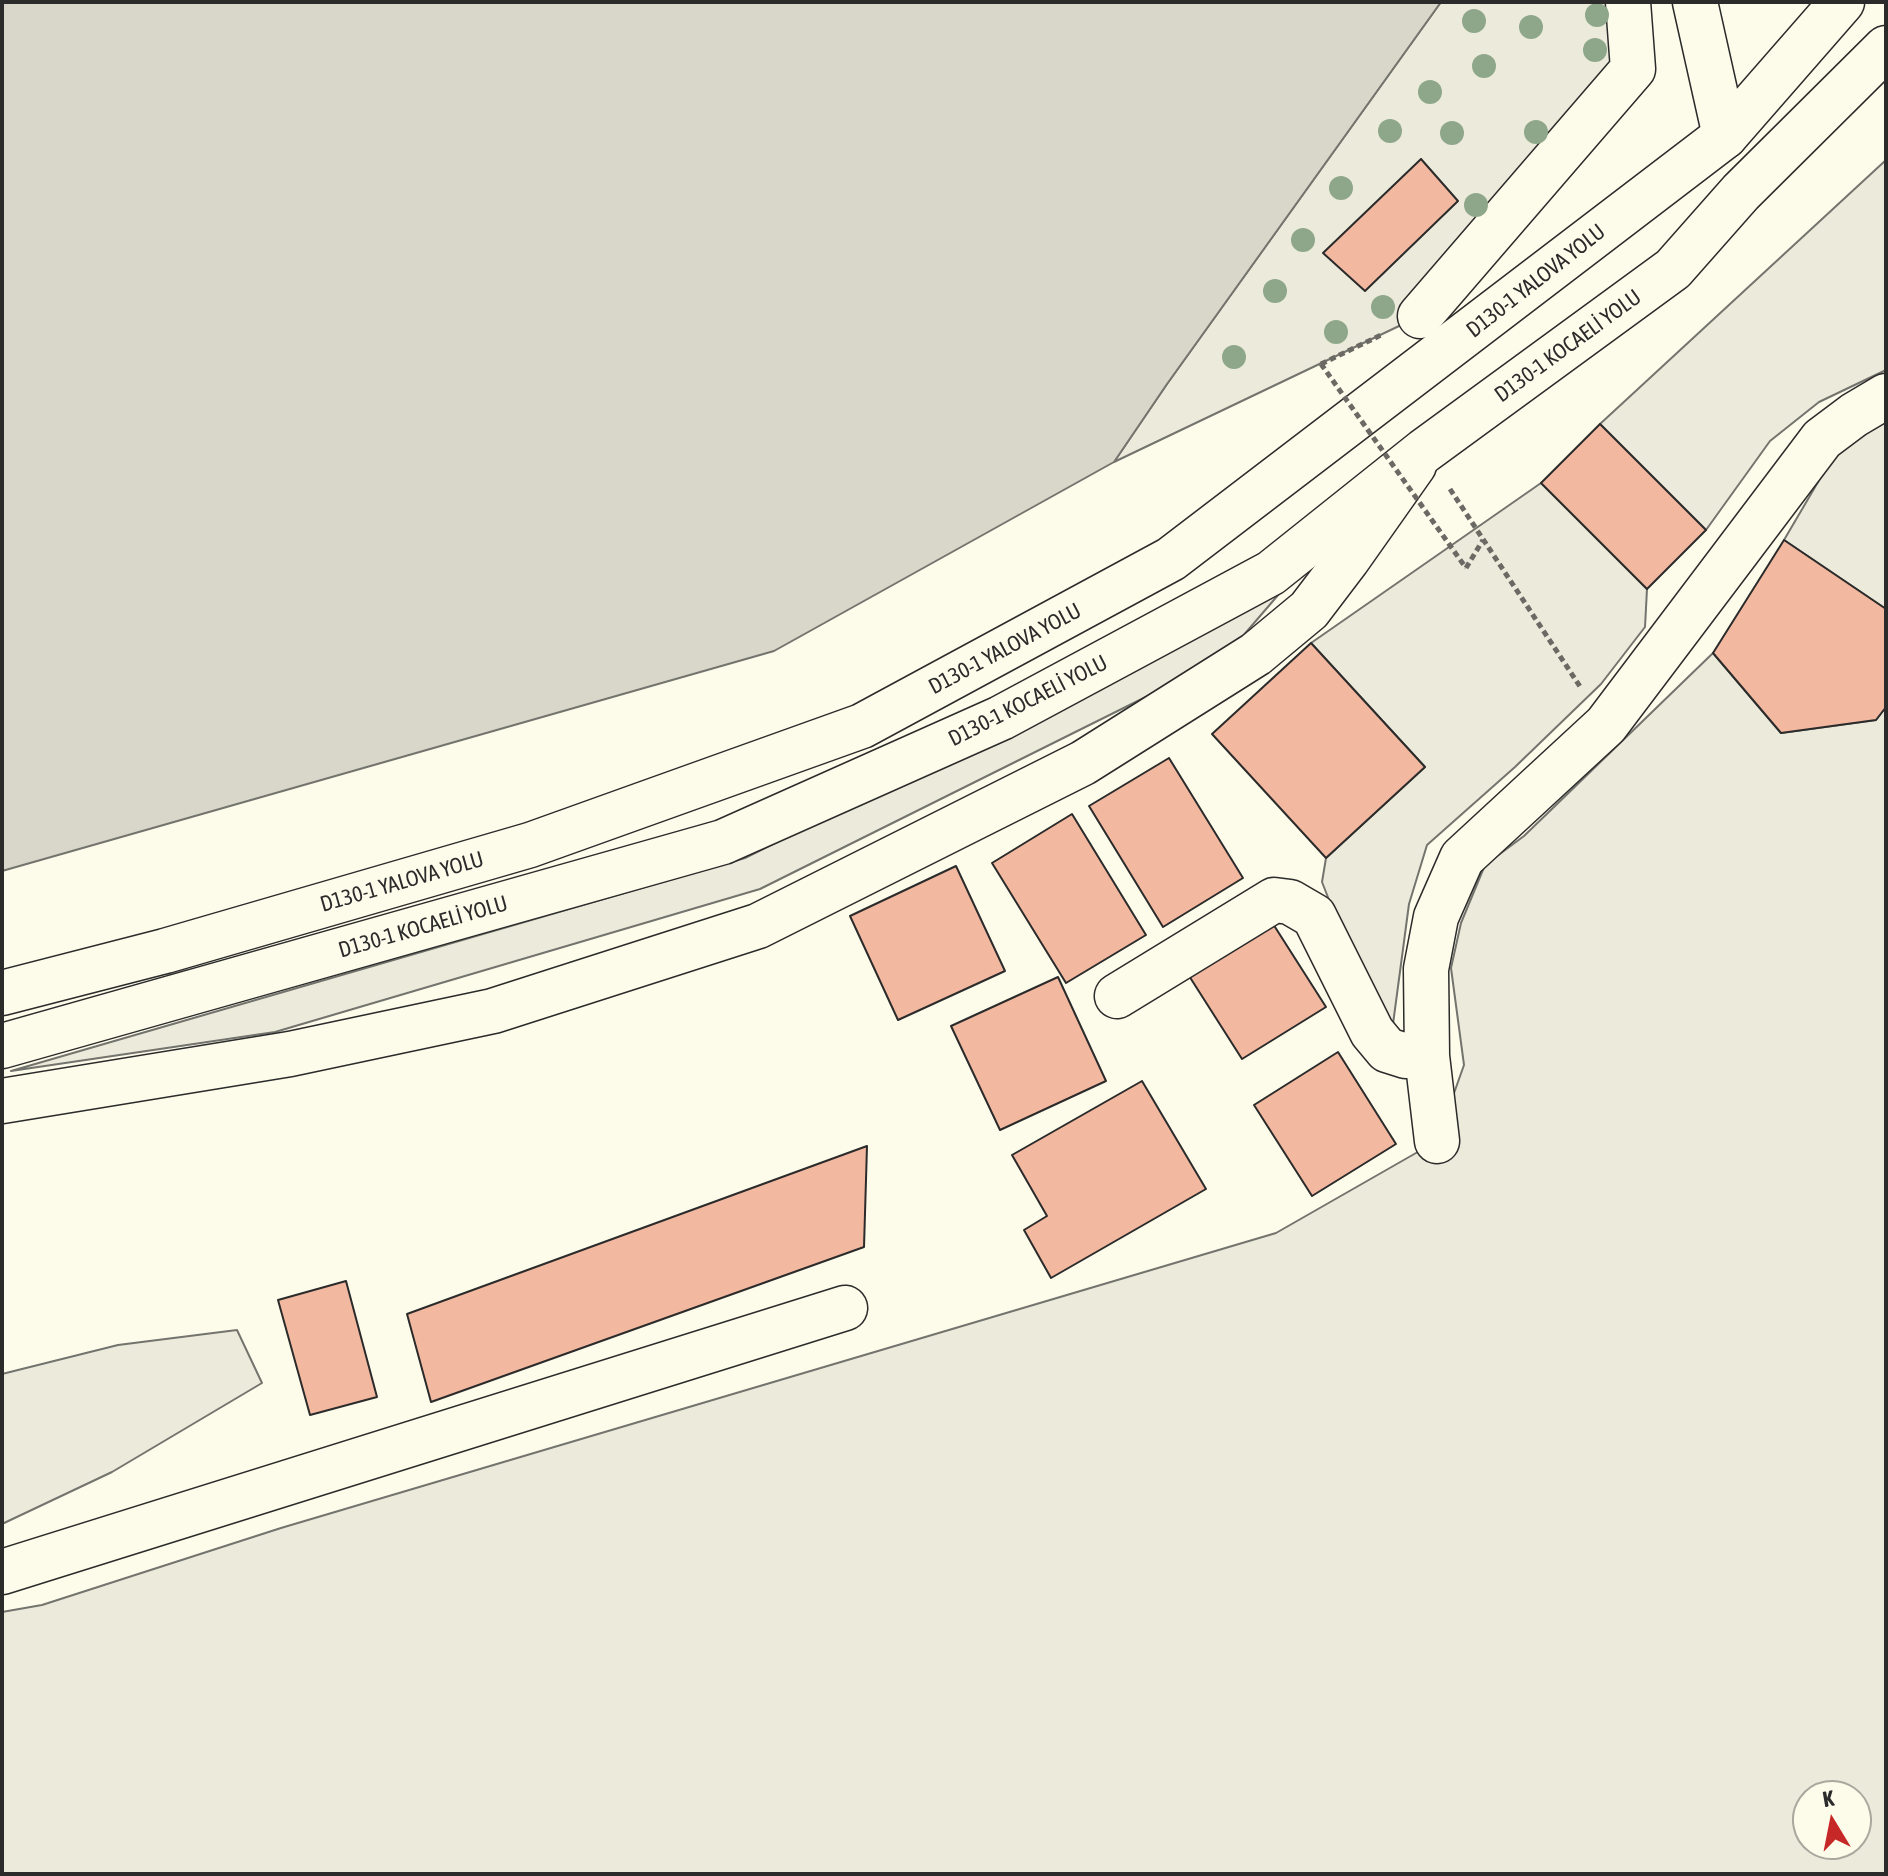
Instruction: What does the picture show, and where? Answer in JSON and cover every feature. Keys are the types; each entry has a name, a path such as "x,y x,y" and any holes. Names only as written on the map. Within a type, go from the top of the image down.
{"main road":[{"path":"1420,316 1633,69 1628,2"},
{"path":"1695,2 1725,136"},
{"name":"D130-1 YALOVA YOLU","path":"2,993 165,951 530,845 862,726 1171,559 1725,136 1842,2"},
{"name":"D130-1 KOCAELİ YOLU","path":"2,1046 723,842 1001,718 1271,573 1424,451 1673,269 1741,192 1886,48"},
{"path":"1437,1141 1427,1056 1426,969 1436,917 1462,858 1606,725 1822,439 1886,396"},
{"path":"2,1101 290,1054 493,1011 758,926 1083,763 1256,654 1309,610 1424,451"},
{"path":"1117,996 1274,900 1290,902 1314,916 1372,1032 1387,1050 1406,1056 1427,1056"},
{"path":"2,1572 845,1308"}],"path":[{"path":"1420,316 1321,364 1466,568 1483,540"},
{"path":"1424,451 1606,725"}],"shaded area":[{"path":"2,2 1441,2 1114,462 774,651 2,871"},
{"path":"1441,2 1628,2 1633,69 1420,316 1114,462 1167,384"},
{"path":"1886,160 1886,370 1819,402 1770,441 1706,530 1600,424"},
{"path":"1886,415 1886,609 1784,540 1838,448"},
{"path":"1541,483 1647,589 1645,627 1601,684 1515,767 1427,845 1409,904 1393,1024 1378,1025 1322,882 1326,858 1425,767 1311,643"},
{"path":"1285,587 1224,658 760,889 275,1032 11,1071 745,858"},
{"path":"1713,653 1781,733 1876,720 1886,707 1886,1874 2,1874 2,1612 42,1605 281,1528 1276,1233 1437,1141 1464,1065 1451,968 1461,923 1485,865 1524,836"},
{"path":"237,1330 262,1383 112,1472 2,1524 2,1374 118,1345"}],"building":[{"path":"1421,159 1458,201 1365,291 1323,253"},
{"path":"1600,424 1706,530 1647,589 1541,483"},
{"path":"1784,540 1886,609 1886,707 1876,720 1781,733 1713,653"},
{"path":"1311,643 1425,767 1326,858 1212,734"},
{"path":"1169,758 1243,878 1163,927 1089,806"},
{"path":"1072,814 1146,935 1066,983 992,863"},
{"path":"956,866 1005,971 898,1020 850,916"},
{"path":"1268,916 1326,1007 1242,1059 1184,968"},
{"path":"1058,977 1106,1081 1000,1130 951,1026"},
{"path":"1338,1052 1396,1144 1312,1196 1254,1105"},
{"path":"1142,1081 1206,1189 1051,1278 1024,1230 1047,1216 1012,1155"},
{"path":"867,1146 864,1247 431,1402 407,1314"},
{"path":"346,1281 377,1397 310,1415 278,1300"}]}
